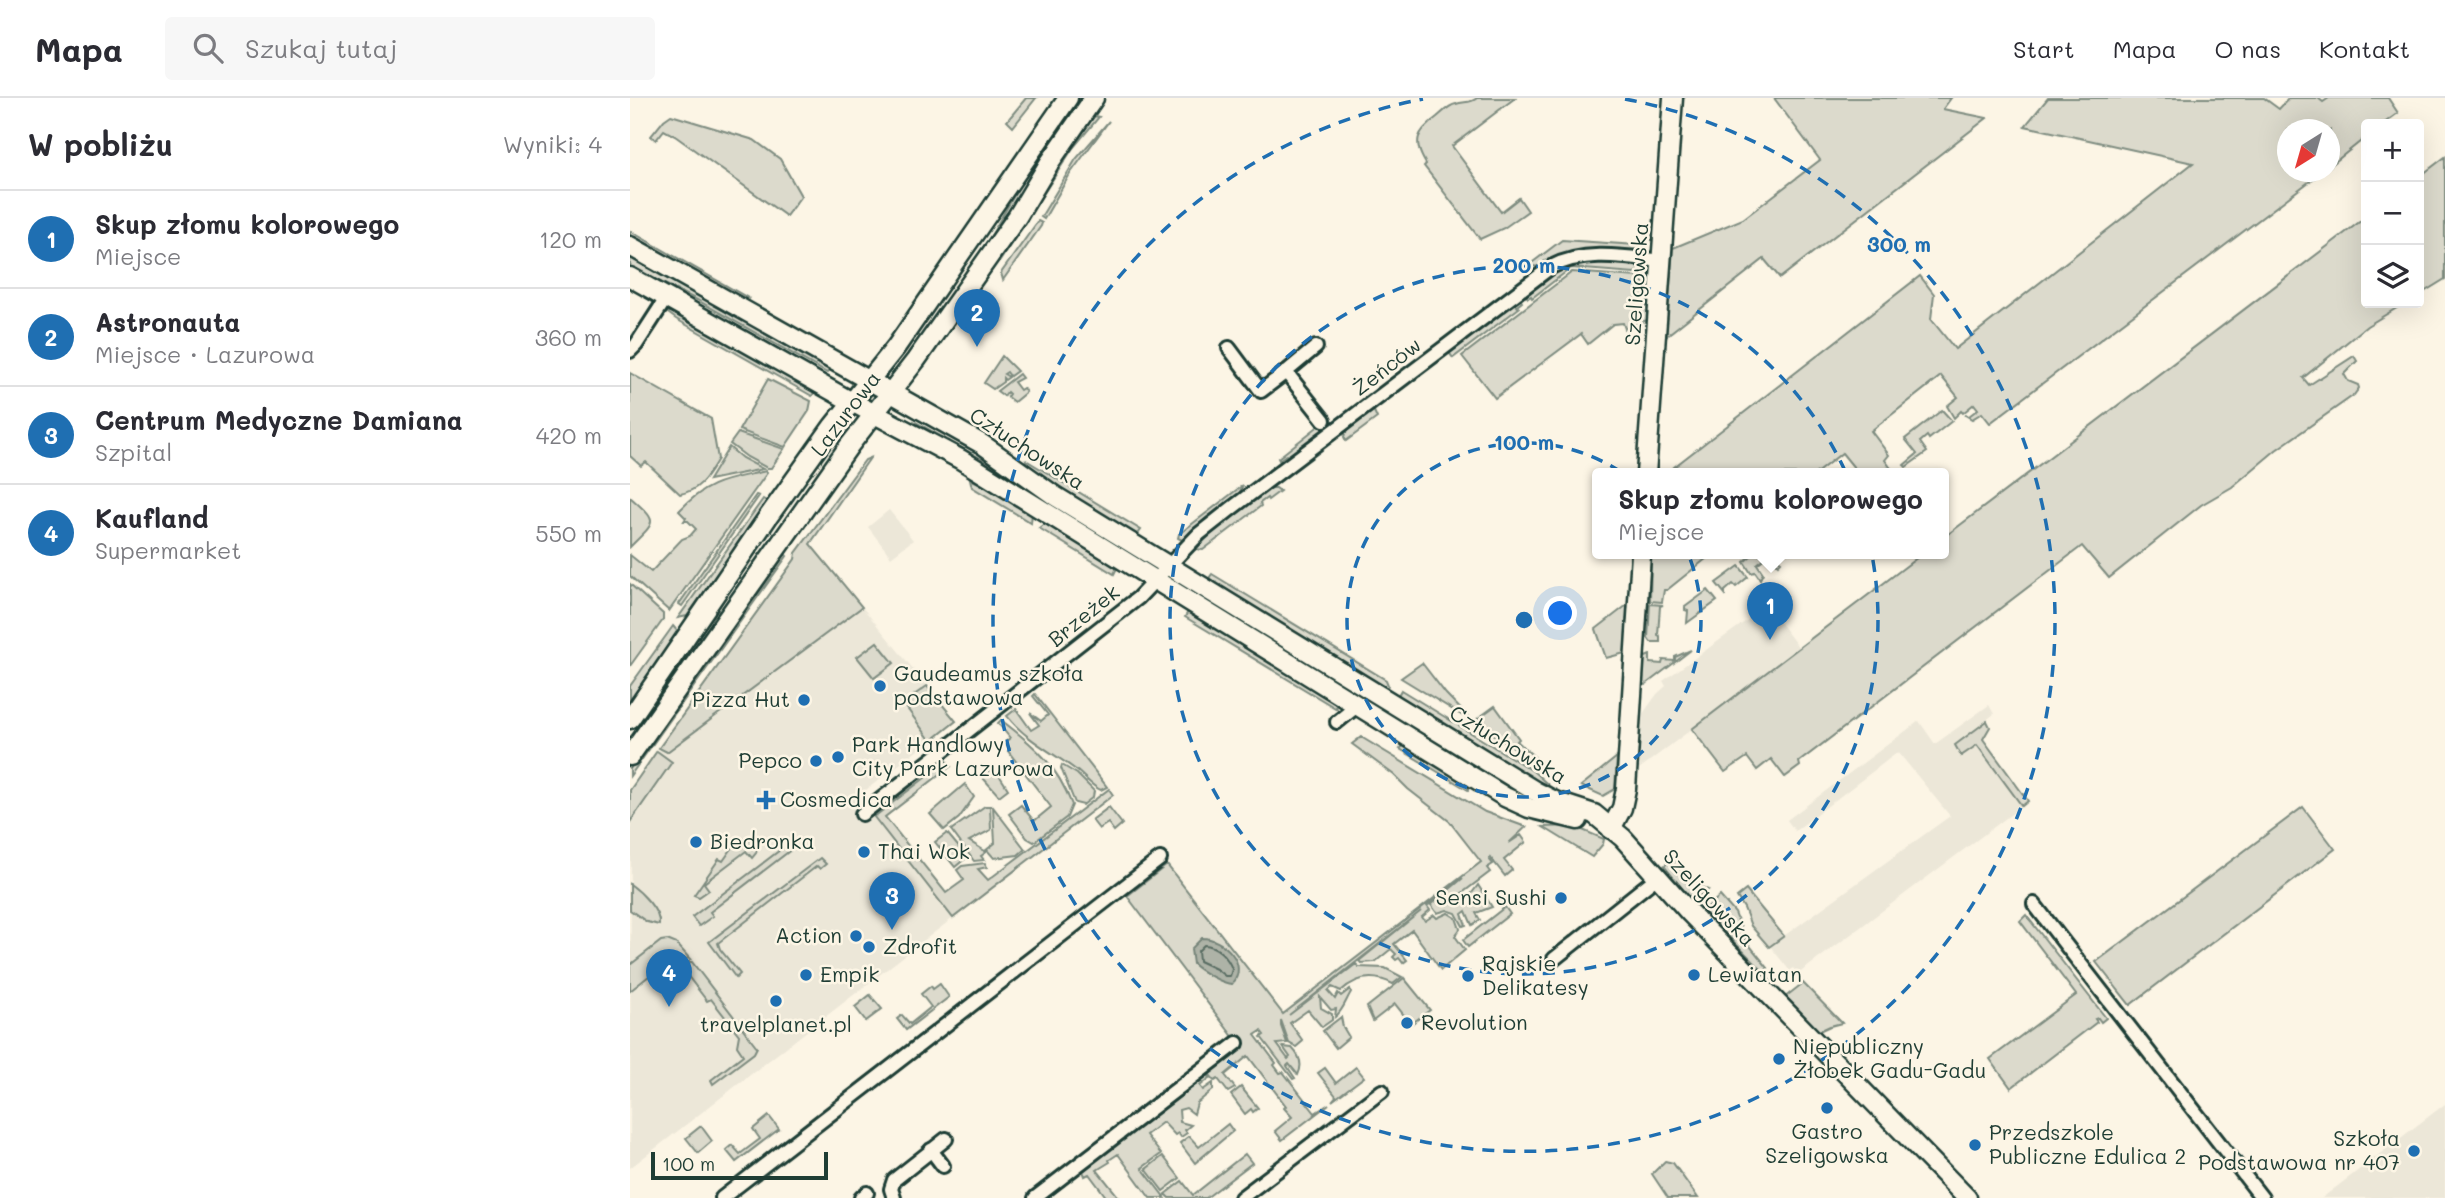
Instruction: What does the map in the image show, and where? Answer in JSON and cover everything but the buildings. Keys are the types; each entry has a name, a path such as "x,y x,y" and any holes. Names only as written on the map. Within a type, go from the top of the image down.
{"street":[{"name":"Lazurowa","path":"630,719 737,561 995,205 1068,98"},
{"name":"Lazurowa","path":"630,755 843,453 890,393 1017,217 1050,162 1094,98"},
{"name":"Szeligowska","path":"1646,468 1673,98"},
{"name":"Człuchowska","path":"630,246 982,444 1162,573 1358,705 1512,801 1611,830"},
{"name":"Żeńców","path":"1162,573 1199,534 1231,508 1552,267 1569,259 1586,256 1662,261"},
{"name":"Człuchowska","path":"630,277 1162,573 1525,785 1557,802 1594,814 1611,830"},
{"path":"630,351 667,298"},
{"path":"1229,348 1261,391 1316,347"},
{"path":"1286,372 1324,420"},
{"path":"1611,830 1622,808 1626,789 1641,559"},
{"name":"Brzeżek","path":"862,814 1078,646 1138,597 1162,573"},
{"path":"1337,722 1358,705"},
{"name":"Szeligowska","path":"1611,830 1629,845 1656,877 1967,1198"},
{"path":"722,1198 1160,859"},
{"path":"1554,959 1656,877"},
{"path":"2034,904 2262,1198"},
{"path":"1035,1198 1237,1044"},
{"path":"1241,1198 1382,1091"},
{"path":"894,1198 891,1189 894,1180 946,1139"},
{"path":"931,1150 943,1166"}],"shaded area":[{"path":"1026,98 1036,98 1013,127 1007,121"},
{"path":"1077,98 1085,98 975,264 1034,160"},
{"path":"1477,98 1515,98 1452,146 1501,212 1519,198 1528,211 1504,228 1480,239 1424,166 1426,164 1418,143 1425,127 1446,109"},
{"path":"1774,98 1951,98 1943,109 1987,118 1780,278 1764,259 1666,336 1673,248 1743,219 1820,160"},
{"path":"2048,98 2264,98 2279,109 2289,98 2318,98 2323,102 2329,98 2388,98 2398,113 2390,119 2361,119 2361,141 2340,158 2340,119 2277,119 2277,182 2309,182 1990,423 1982,413 1972,419 1965,415 1969,416 1978,409 1974,404 1954,418 1947,406 1958,397 1941,376 1871,431 1889,455 1885,460 1891,468 1854,468 1842,453 1823,468 1673,468 1920,276 1934,294 1931,319 1955,349 2193,163 2025,126"},
{"path":"671,115 754,140 780,159 801,196 786,216 675,136 664,130 656,140 651,136"},
{"path":"1094,116 1099,117 1073,148 1000,261 998,260 1058,162"},
{"path":"1109,121 1070,174 1044,219 1041,217 1076,159"},
{"path":"2445,157 2445,279 2424,292 2424,182 2424,173"},
{"path":"1038,221 1042,223 1041,226 1003,280 1001,273"},
{"path":"2361,221 2361,308 2397,308 2367,326 2303,378 2309,385 2354,356 2357,361 2344,374 2348,381 2358,385 2354,395 2276,450 2232,487 2201,505 2109,578 2082,546 1799,762 1800,766 1785,777 1771,759 1757,770 1747,757 1725,772 1692,729 1915,559 1949,559 1949,533"},
{"path":"630,231 748,298 741,300 630,237"},
{"path":"1562,240 1637,245 1641,248 1640,254 1606,250 1579,251 1544,265 1529,265"},
{"path":"630,255 830,368 827,373 697,300 630,267"},
{"path":"1589,262 1639,264 1639,270 1635,273 1571,268 1532,298 1528,298 1524,293 1557,271"},
{"path":"1572,272 1638,277 1650,287 1647,320 1625,329 1623,323 1613,324 1588,344 1581,334 1495,398 1462,356"},
{"path":"1519,297 1522,302 1517,306 1519,308 1453,358 1448,351"},
{"path":"671,311 815,391 812,396 676,319 668,313"},
{"path":"1002,356 1017,371 1010,376 1007,372 1004,374 1009,377 1005,380 1003,378 1003,382 993,389 984,383"},
{"path":"630,373 711,419 718,459 703,481 693,489 680,494 646,462 641,466 630,456"},
{"path":"1019,374 1022,378 1014,382 1020,390 1023,388 1026,392 1014,402 1007,397 1007,392 1004,396 997,391"},
{"path":"768,379 811,401 809,411 785,447 739,430"},
{"path":"1373,409 1377,418 1346,441 1346,430"},
{"path":"1942,410 1952,421 1929,439 1927,436 1920,442 1927,452 1906,467 1904,465 1917,454 1905,439"},
{"path":"914,421 982,459 1129,549 1020,490 912,425"},
{"path":"1321,424 1322,436 1295,457 1286,455 1279,460 1278,458"},
{"path":"738,433 784,449 771,468 767,468 730,444"},
{"path":"729,447 742,458 763,469 709,480"},
{"path":"870,458 810,544 862,607 667,752 659,748 795,559 796,553 865,460"},
{"path":"1026,460 1141,530 1136,537 1063,492 1027,465"},
{"path":"766,471 669,611 630,576 630,555 651,572 682,539 690,536 696,529 688,521 684,521 686,518 679,511 699,493 719,483"},
{"path":"970,479 1032,513 1031,523 972,487"},
{"path":"1243,485 1239,494 1182,540 1178,538 1179,534"},
{"path":"1269,488 1280,491 1260,503 1261,506 1203,550 1196,549 1215,530"},
{"path":"756,495 759,496 682,606 679,604"},
{"path":"630,497 646,512 651,522 630,547"},
{"path":"763,499 768,502 687,616 678,618"},
{"path":"889,510 913,540 891,557 868,527"},
{"path":"1049,524 1118,566 1114,574 1039,528"},
{"path":"783,552 787,556 630,776 630,769"},
{"path":"1651,559 1706,559 1664,590 1662,602 1650,601"},
{"path":"1747,559 1764,559 1757,564 1763,573 1760,579 1755,572 1751,573 1744,562"},
{"path":"1739,566 1748,577 1736,587 1733,584 1725,594 1716,583"},
{"path":"1212,574 1386,680 1386,690 1207,581"},
{"path":"630,584 663,614 663,620 630,666"},
{"path":"1708,590 1717,601 1687,623 1688,611 1685,607"},
{"path":"1650,604 1663,605 1660,606 1660,642 1651,642 1648,638"},
{"path":"1627,605 1625,653 1606,658 1596,629"},
{"path":"1767,606 1799,648 1639,769 1642,715 1666,686 1663,681"},
{"path":"862,607 956,721 858,796 953,918 630,1168 631,793 660,749 666,752"},
{"path":"716,610 718,611 699,644 659,699 678,663"},
{"path":"1189,610 1334,700 1337,709 1185,617"},
{"path":"673,626 679,633 630,706 630,686"},
{"path":"877,642 894,663 874,678 857,657"},
{"path":"1691,650 1641,688 1641,659 1650,655 1650,663 1662,664 1663,660 1675,661 1675,657"},
{"path":"1422,663 1446,694 1473,722 1495,706 1519,739 1517,741 1543,765 1401,678"},
{"path":"927,686 956,721 931,741 903,703"},
{"path":"1401,690 1533,771 1566,801 1397,697"},
{"path":"1035,694 1107,787 1101,790 1094,786 1031,739 1007,716 1016,709 1031,730 1039,725 1030,713 1041,721 1048,715 1033,696"},
{"path":"1989,705 1994,714 1955,744 1976,745 2022,806 1798,974 1793,968 1790,971 1770,946 1950,816 1898,752 1795,831 1787,820 1919,721 1935,744"},
{"path":"1390,708 1546,801 1529,803 1386,715"},
{"path":"1001,720 1044,757 1059,778 1072,805 1067,817 1034,842 1027,838 1009,814 1021,805 1034,821 1051,807 1008,751 1010,749 1005,742 1010,738 998,723"},
{"path":"1987,721 1990,727 1983,739 2028,801 2022,806 1977,745 1961,756 1955,745"},
{"path":"1361,737 1485,812 1526,827 1509,843 1521,835 1526,842 1504,860 1512,870 1505,876 1490,857 1493,864 1487,868 1490,872 1461,894 1466,901 1478,885 1492,907 1476,913 1480,920 1472,925 1466,911 1462,914 1466,925 1463,926 1456,913 1447,910 1437,913 1431,905 1463,878 1427,906 1430,910 1422,917 1425,921 1434,915 1437,918 1448,913 1456,918 1460,929 1455,936 1465,950 1441,970 1412,930 1394,944 1407,960 1403,963 1399,958 1396,960 1393,957 1396,954 1391,949 1375,962 1359,961 1421,911 1289,1015 1356,964 1359,967 1385,968 1402,977 1393,984 1366,978 1341,991 1332,987 1328,991 1335,999 1338,993 1341,996 1350,989 1342,1009 1335,1017 1336,1009 1331,1010 1320,997 1321,1008 1332,1014 1332,1020 1322,1027 1308,1010 1290,1023 1303,1041 1296,1047 1289,1043 1281,1020 1287,1043 1277,1044 1288,1059 1290,1057 1283,1047 1292,1048 1300,1061 1298,1075 1289,1064 1287,1066 1295,1078 1293,1079 1261,1037 1264,1035 1261,1031 1255,1035 1276,1063 1274,1065 1280,1073 1283,1072 1315,1113 1329,1104 1282,1140 1275,1131 1292,1117 1248,1056 1225,1075 1235,1088 1228,1092 1218,1079 1215,1081 1209,1074 1240,1048 1119,1143 1208,1075 1210,1078 1200,1086 1203,1090 1213,1083 1213,1090 1197,1103 1194,1114 1186,1108 1179,1110 1180,1122 1191,1125 1185,1130 1187,1133 1181,1137 1178,1133 1175,1135 1163,1122 1146,1135 1161,1154 1142,1168 1165,1198 1150,1198 1118,1154 1097,1170 1118,1196 1107,1198 1089,1174 1085,1176 1083,1171 1118,1142 1048,1198 1042,1198 1240,1046 1127,896 1167,865 1283,1014 1481,862 1449,821 1352,744"},
{"path":"1404,745 1469,784 1468,790 1400,749"},
{"path":"657,751 672,762 630,822 630,790"},
{"path":"1617,757 1615,789 1603,796 1581,786"},
{"path":"947,761 951,766 885,817 946,893 964,880 957,870 962,866 985,863 987,867 978,869 988,880 1109,789 1113,795 953,918 874,817"},
{"path":"1062,765 1077,774 1094,791 1093,797 1083,805 1075,803"},
{"path":"994,767 1008,789 999,796 983,778"},
{"path":"965,784 974,797 959,818 944,830 930,814"},
{"path":"985,806 990,806 991,830 969,841 985,851 995,843 993,807 1025,849 1018,855 994,858 988,851 981,856 984,860 974,861 951,830"},
{"path":"1109,807 1122,824 1114,831 1108,823 1099,829 1092,820"},
{"path":"2303,807 2335,849 2130,1005 2096,962"},
{"path":"1573,826 1604,839 1592,857 1543,827"},
{"path":"947,833 967,857 955,867 935,842"},
{"path":"753,835 758,845 752,858 746,851 704,883 709,890 699,897 694,895 719,859 723,861 740,837 747,842"},
{"path":"788,844 792,849 710,912 713,916 699,926 692,917"},
{"path":"820,858 826,864 820,869 817,866 718,943 740,974 736,978 709,942"},
{"path":"1674,858 1701,887 1708,890 1695,899 1690,898 1664,866"},
{"path":"630,884 654,908 659,925 647,922 630,910"},
{"path":"1746,890 1784,936 1769,947 1751,926 1737,897"},
{"path":"1720,896 1735,913 1746,941 1768,968 1764,972 1703,911"},
{"path":"1505,907 1510,914 1468,947 1463,940"},
{"path":"2026,915 2106,1018 2101,1022 2098,1018 2095,1019 2097,1022 2011,1088 1990,1059 2076,995 2020,921"},
{"path":"661,941 677,944 690,959 673,957 630,991 630,965"},
{"path":"677,962 692,962 757,1047 754,1053 713,1084 711,1080 743,1055 737,1046 739,1035 711,999 707,1001"},
{"path":"1404,978 1430,1010 1411,1024 1395,1004 1373,1021 1367,1007"},
{"path":"1803,983 1842,1023 1817,1032 1784,998"},
{"path":"940,984 949,997 906,1030 897,1019 902,1015 910,1024 931,1007 921,994 931,986 933,989"},
{"path":"870,995 882,1009 866,1021 855,1007"},
{"path":"1341,1017 1349,1037 1336,1048 1323,1031"},
{"path":"1356,1067 1364,1077 1332,1101 1336,1096 1318,1073 1325,1068 1336,1083"},
{"path":"1241,1087 1258,1108 1253,1112 1251,1109 1245,1114 1231,1095"},
{"name":"Szkoła Podstawowa nr 407","path":"2445,1104 2445,1198 2322,1198"},
{"path":"769,1116 779,1129 736,1162 726,1150 732,1145 740,1154 760,1139 753,1129"},
{"path":"1228,1124 1233,1131 1195,1163 1180,1143 1189,1136 1199,1147"},
{"path":"701,1126 712,1141 698,1153 686,1138"},
{"path":"1245,1154 1252,1163 1206,1198 1169,1198 1165,1194 1182,1181 1193,1195"},
{"path":"1163,1156 1180,1178 1163,1191 1146,1169"},
{"path":"1665,1161 1673,1163 1698,1198 1668,1198 1652,1174"}],"water":[{"path":"1202,938 1218,942 1232,954 1238,968 1232,984 1212,977 1193,964 1191,949"}],"place":[{"name":"Astronauta","path":"977,347"},
{"name":"Skup złomu kolorowego","path":"1770,640"},
{"name":"Gaudeamus szkoła podstawowa","path":"880,686"},
{"name":"Pizza Hut","path":"804,700"},
{"name":"Park Handlowy City Park Lazurowa","path":"838,757"},
{"name":"Pepco","path":"816,761"},
{"name":"Cosmedica","path":"766,800"},
{"name":"Biedronka","path":"696,842"},
{"name":"Thai Wok","path":"864,852"},
{"name":"Sensi Sushi","path":"1561,898"},
{"name":"Centrum Medyczne Damiana","path":"892,930"},
{"name":"Action","path":"856,936"},
{"name":"Zdrofit","path":"869,947"},
{"name":"Empik","path":"806,975"},
{"name":"Lewiatan","path":"1694,975"},
{"name":"Rajskie Delikatesy","path":"1468,976"},
{"name":"travelplanet.pl","path":"776,1001"},
{"name":"Kaufland","path":"669,1007"},
{"name":"Revolution","path":"1407,1023"},
{"name":"Niepubliczny Żłobek Gadu-Gadu","path":"1779,1059"},
{"name":"Gastro Szeligowska","path":"1827,1108"},
{"name":"Przedszkole Publiczne Edulica 2","path":"1975,1145"},
{"name":"Szkoła Podstawowa nr 407","path":"2414,1151"}]}
